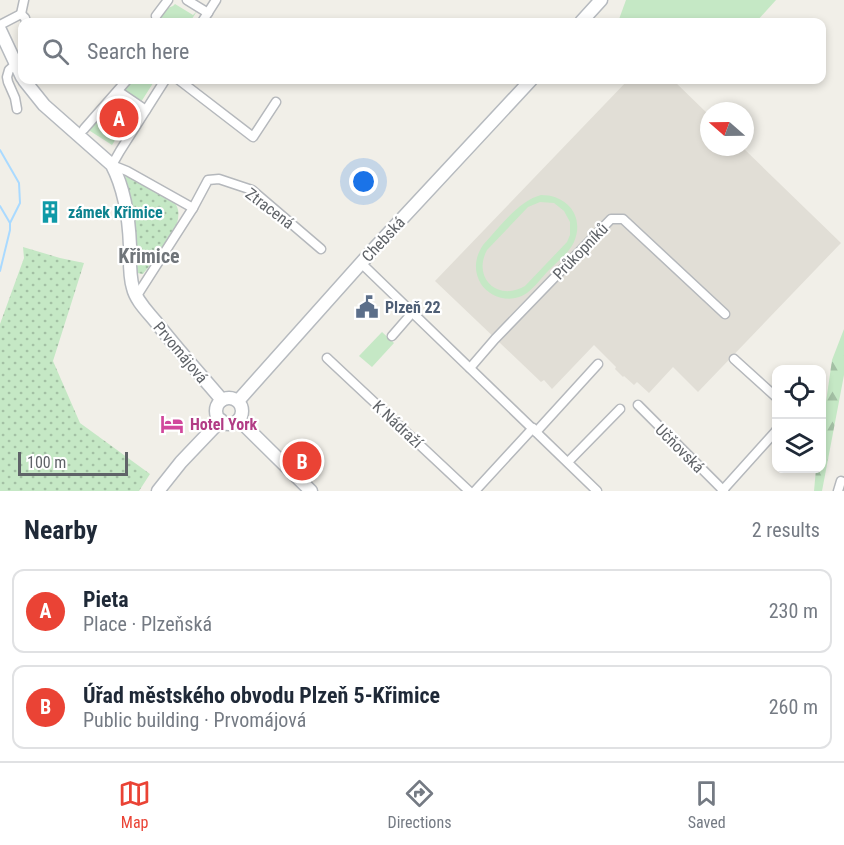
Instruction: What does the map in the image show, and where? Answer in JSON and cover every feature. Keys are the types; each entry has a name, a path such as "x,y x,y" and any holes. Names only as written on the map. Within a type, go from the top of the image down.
{"main road":[{"path":"585,18 601,0"},
{"path":"0,30 18,68"},
{"path":"28,84 44,105 112,165 125,201 131,279 138,300"},
{"name":"Chebská","path":"238,401 361,263 527,84"},
{"name":"Prvomájová","path":"138,300 222,400"},
{"path":"230,398 238,401 242,408 239,420 228,424 221,420 217,414 219,403 230,398"},
{"path":"158,491 221,420"},
{"path":"239,420 311,491"}],"street":[{"path":"21,14 24,0"},
{"path":"156,16 168,0"},
{"path":"187,0 208,13"},
{"path":"205,18 216,0"},
{"path":"21,14 25,18"},
{"path":"0,25 21,14"},
{"path":"16,64 9,70 7,77 17,109"},
{"path":"84,129 124,84"},
{"path":"138,300 193,208 112,165 162,84"},
{"path":"185,84 253,137 276,102"},
{"path":"118,91 146,110"},
{"name":"Ztracená","path":"193,208 208,180 219,179 252,190 321,249"},
{"name":"Průkopníků","path":"470,368 611,219 623,219 725,314"},
{"path":"361,263 597,491"},
{"path":"392,336 412,313"},
{"name":"K Nádraží","path":"327,358 469,491"},
{"path":"734,358 772,392"},
{"path":"476,491 598,364"},
{"name":"Učňovská","path":"638,405 723,491 772,437"},
{"path":"568,462 620,409"},
{"path":"838,491 842,482"}],"shaded area":[{"path":"624,84 677,84 700,106 700,156 751,156 841,243 698,392 673,367 649,393 637,382 634,385 623,377 594,345 552,389 544,380 541,382 435,281"}],"green space":[{"path":"626,0 776,0 760,18 619,18"},
{"path":"175,4 193,15 197,11 193,18 158,18 162,10"},
{"path":"126,84 152,84 141,102 126,92"},
{"path":"119,96 137,107 112,145 87,129"},
{"path":"125,175 174,202 178,210 175,229 163,249 143,274 137,273 134,223"},
{"path":"541,195 550,196 566,203 575,216 577,224 574,242 566,254 527,293 508,299 496,296 485,289 478,279 476,264 478,254 483,245 509,216 533,198","holes":["540,202 554,203 564,211 570,222 570,235 567,242 525,286 506,291 490,284 483,270 483,260 487,250 528,207"]},
{"path":"23,247 84,263 53,361 80,423 150,474 139,491 0,491 0,324 24,258"},
{"path":"844,329 844,375 826,470 826,402 832,360"},
{"path":"382,332 394,343 372,367 359,356"},
{"path":"816,473 825,473 822,491 814,491"}],"waterway":[{"path":"0,150 19,183 20,203 10,223"},
{"path":"0,206 10,223 0,271"}],"place":[{"name":"Pieta","path":"119,118"},
{"name":"zámek Křimice","path":"50,212"},
{"name":"Plzeň 22","path":"367,307"},
{"name":"Hotel York","path":"172,424"},
{"name":"Úřad městského obvodu Plzeň 5-Křimice","path":"302,461"}],"district":[{"name":"Křimice","path":"149,256"}]}
